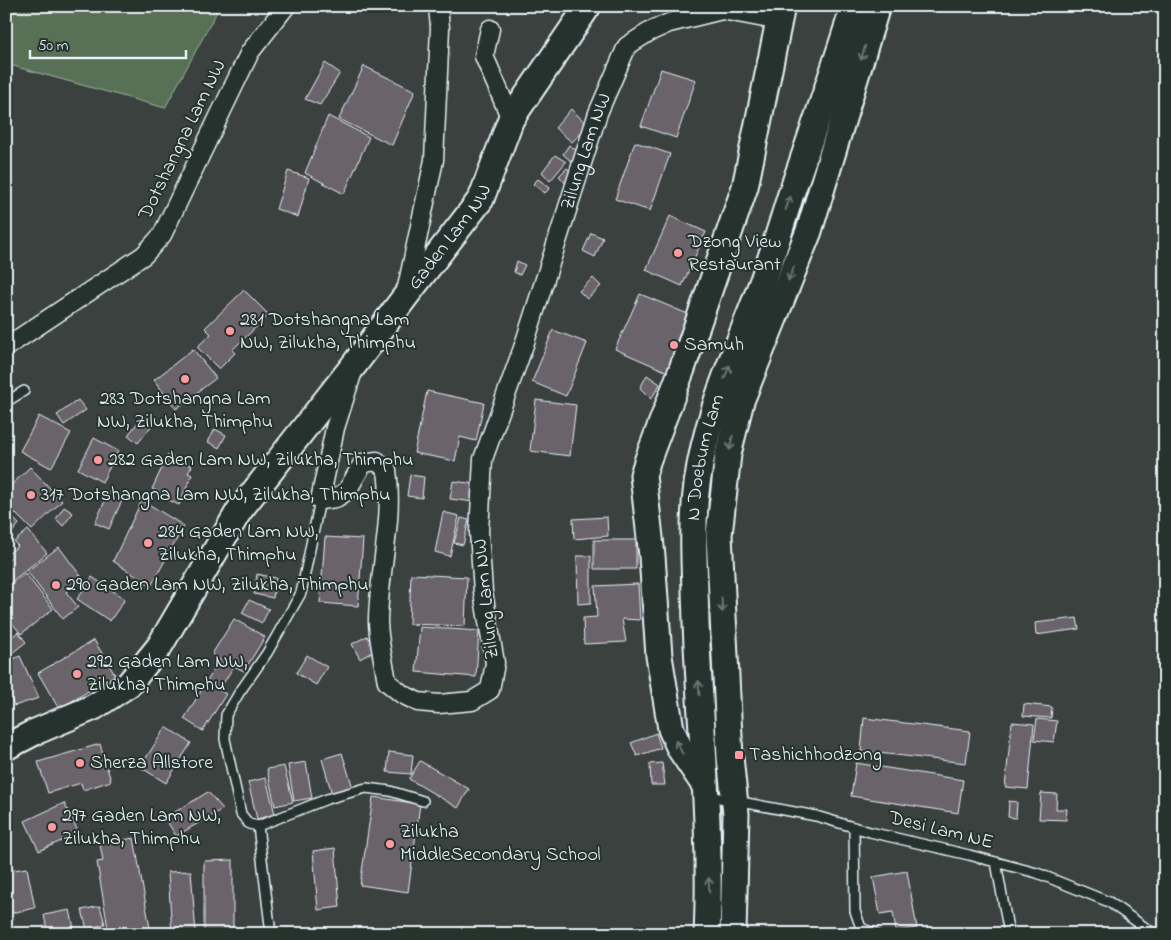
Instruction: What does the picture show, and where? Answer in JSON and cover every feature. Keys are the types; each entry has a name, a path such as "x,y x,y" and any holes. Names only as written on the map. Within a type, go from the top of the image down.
{"main road":[{"name":"Gaden Lam NW","path":"6,747 35,732 94,707 129,684 159,647 239,511 481,200 512,119 588,6"},
{"name":"N Doebum Lam","path":"707,934 709,892 706,792 697,644 694,518 697,482 703,446 715,403 769,265 854,6"},
{"name":"N Doebum Lam","path":"733,934 736,801 730,757 719,535 728,454 741,401 809,230 877,6"},
{"name":"Zilung Lam NW","path":"706,792 680,749 671,729 664,696 643,475 745,187 781,13"},
{"path":"664,696 690,724 702,741"}],"street":[{"name":"Dotshangna Lam NW","path":"6,347 144,255 162,235 250,52 286,6"},
{"path":"404,297 434,160 440,28 438,6"},
{"name":"Zilung Lam NW","path":"320,500 336,498 346,491 363,463 377,461 387,470 389,485 388,511 378,622 387,682 402,694 418,702 439,704 472,701 490,690 495,663 482,592 479,532 483,459 524,345 598,113 611,79 627,46 648,32 669,23 722,10 781,13"},
{"path":"490,29 484,56 512,119"},
{"path":"320,500 335,428 354,365"}],"lane":[{"path":"6,402 24,391"},
{"path":"320,500 301,593 267,653 226,715 225,739 241,814 248,824 258,826 327,799 366,788 390,791 423,801"},
{"name":"Desi Lam NE","path":"706,792 736,801 816,816 1036,873 1109,902 1154,934"},
{"path":"258,826 271,934"},
{"path":"854,827 855,911 861,928 876,934"},
{"path":"996,862 1009,934"}],"green space":[{"path":"6,6 220,6 165,108 6,64"}],"building":[{"path":"325,63 340,73 320,105 305,99"},
{"path":"364,66 415,91 392,145 339,119"},
{"path":"661,69 696,80 676,138 641,126"},
{"path":"571,109 589,126 572,142 555,128"},
{"path":"328,116 369,137 344,194 305,173"},
{"path":"635,142 670,154 650,211 615,199"},
{"path":"569,145 581,154 573,163 563,154"},
{"path":"555,155 566,162 550,181 542,172"},
{"path":"567,168 576,177 568,186 559,176"},
{"path":"288,171 309,178 298,217 276,209"},
{"path":"538,179 550,188 545,193 533,184"},
{"path":"670,216 706,232 682,286 646,270"},
{"path":"591,233 603,238 595,257 583,251"},
{"path":"517,261 525,265 520,275 514,272"},
{"path":"593,278 601,286 587,299 579,291"},
{"name":"281 Dotshangna Lam NW, Zilukha, Thimphu","path":"244,290 269,315 232,350 235,353 219,369 197,347 211,334 205,328"},
{"path":"640,294 695,317 670,373 615,349"},
{"path":"553,330 587,343 566,396 532,382"},
{"name":"283 Dotshangna Lam NW, Zilukha, Thimphu","path":"193,349 216,378 176,409 154,380"},
{"path":"647,375 660,384 651,399 640,388"},
{"path":"427,391 484,403 476,441 460,437 455,461 414,453"},
{"path":"78,400 86,410 64,425 57,415"},
{"path":"536,400 576,405 570,456 530,451"},
{"path":"39,416 71,433 51,468 20,451"},
{"path":"143,416 153,424 138,443 128,435"},
{"path":"215,429 226,435 219,448 208,442"},
{"name":"282 Gaden Lam NW, Zilukha, Thimphu","path":"94,438 118,451 102,482 78,469"},
{"path":"168,455 192,466 188,473 192,475 179,505 160,496 161,493 152,489"},
{"name":"317 Dotshangna Lam NW, Zilukha, Thimphu","path":"30,467 62,501 32,530 6,504 6,490"},
{"path":"410,475 424,477 422,498 407,496"},
{"path":"453,481 476,484 474,502 450,499"},
{"path":"110,490 124,496 109,529 95,523"},
{"name":"284 Gaden Lam NW, Zilukha, Thimphu","path":"142,500 184,526 151,586 113,561"},
{"path":"64,507 73,513 63,526 56,519"},
{"path":"6,512 19,524 10,535 6,531"},
{"path":"443,512 459,516 450,556 435,552"},
{"path":"607,517 608,536 574,539 573,519"},
{"path":"461,518 469,520 463,545 454,543"},
{"path":"28,530 47,553 6,586 6,561 12,556 9,553 18,546 14,542"},
{"path":"325,537 363,539 358,606 320,603"},
{"path":"594,540 636,540 636,569 594,569"},
{"name":"290 Gaden Lam NW, Zilukha, Thimphu","path":"59,547 83,579 66,592 78,607 63,619 27,571"},
{"path":"577,556 591,556 591,603 578,604"},
{"path":"25,573 53,609 21,634 6,615 6,588"},
{"path":"257,574 276,578 273,598 254,594"},
{"path":"411,574 467,577 465,626 409,624"},
{"path":"92,577 125,599 110,621 77,599"},
{"path":"638,584 640,620 622,619 626,642 584,644 583,618 597,617 595,586"},
{"path":"249,600 269,609 262,623 242,613"},
{"path":"1077,618 1079,629 1036,635 1035,623"},
{"path":"234,619 265,637 244,671 234,666 219,690 226,694 203,731 184,719 220,660 212,654"},
{"path":"420,627 479,631 476,677 416,672"},
{"path":"18,632 26,642 7,657 6,641"},
{"path":"367,636 375,650 360,659 352,644"},
{"name":"292 Gaden Lam NW, Zilukha, Thimphu","path":"94,640 115,675 59,709 38,673"},
{"path":"307,655 327,667 316,685 296,673"},
{"path":"20,656 39,698 14,706 6,686 6,662"},
{"path":"1024,704 1052,707 1051,718 1023,716"},
{"path":"864,718 970,731 966,763 861,751"},
{"path":"1037,719 1057,721 1054,742 1034,740"},
{"path":"1012,722 1034,724 1028,789 1005,787"},
{"path":"166,727 191,743 166,783 140,767"},
{"path":"656,733 661,748 637,756 631,743"},
{"path":"100,744 111,781 83,790 81,783 48,793 38,762"},
{"path":"389,752 413,755 411,774 387,772"},
{"path":"342,753 353,788 332,794 322,759"},
{"path":"420,761 469,789 458,808 409,779"},
{"path":"306,762 312,798 294,801 288,765"},
{"path":"662,763 665,785 651,785 650,764"},
{"path":"856,763 963,780 958,813 851,796"},
{"path":"284,766 293,802 275,806 267,769"},
{"path":"266,778 275,814 257,819 248,782"},
{"path":"208,792 223,809 176,836 165,818"},
{"path":"1041,793 1057,794 1056,809 1067,809 1066,820 1039,819"},
{"name":"Zilukha MiddleSecondary School","path":"373,797 420,804 408,892 360,885"},
{"path":"1009,801 1017,802 1016,818 1008,817"},
{"name":"297 Gaden Lam NW, Zilukha, Thimphu","path":"64,803 79,833 39,851 25,821"},
{"path":"134,838 151,934 117,934 116,927 108,928 97,862 103,861 100,844"},
{"path":"335,848 340,907 318,910 313,851"},
{"path":"233,860 233,934 204,934 204,861"},
{"path":"27,868 35,908 6,914 6,871"},
{"path":"191,871 196,934 172,934 168,872"},
{"path":"907,871 917,928 896,931 893,912 880,914 873,877"},
{"path":"100,906 105,924 87,929 82,910"},
{"path":"70,910 75,933 48,934 44,915"}],"place":[{"name":"Dzong View Restaurant","path":"678,253"},
{"name":"281 Dotshangna Lam NW, Zilukha, Thimphu","path":"230,331"},
{"name":"Samuh","path":"674,345"},
{"name":"283 Dotshangna Lam NW, Zilukha, Thimphu","path":"185,379"},
{"name":"282 Gaden Lam NW, Zilukha, Thimphu","path":"98,460"},
{"name":"317 Dotshangna Lam NW, Zilukha, Thimphu","path":"31,495"},
{"name":"284 Gaden Lam NW, Zilukha, Thimphu","path":"148,543"},
{"name":"290 Gaden Lam NW, Zilukha, Thimphu","path":"56,585"},
{"name":"292 Gaden Lam NW, Zilukha, Thimphu","path":"77,674"},
{"name":"Tashichhodzong","path":"739,755"},
{"name":"Sherza Allstore","path":"80,763"},
{"name":"297 Gaden Lam NW, Zilukha, Thimphu","path":"52,827"},
{"name":"Zilukha MiddleSecondary School","path":"390,844"}]}
